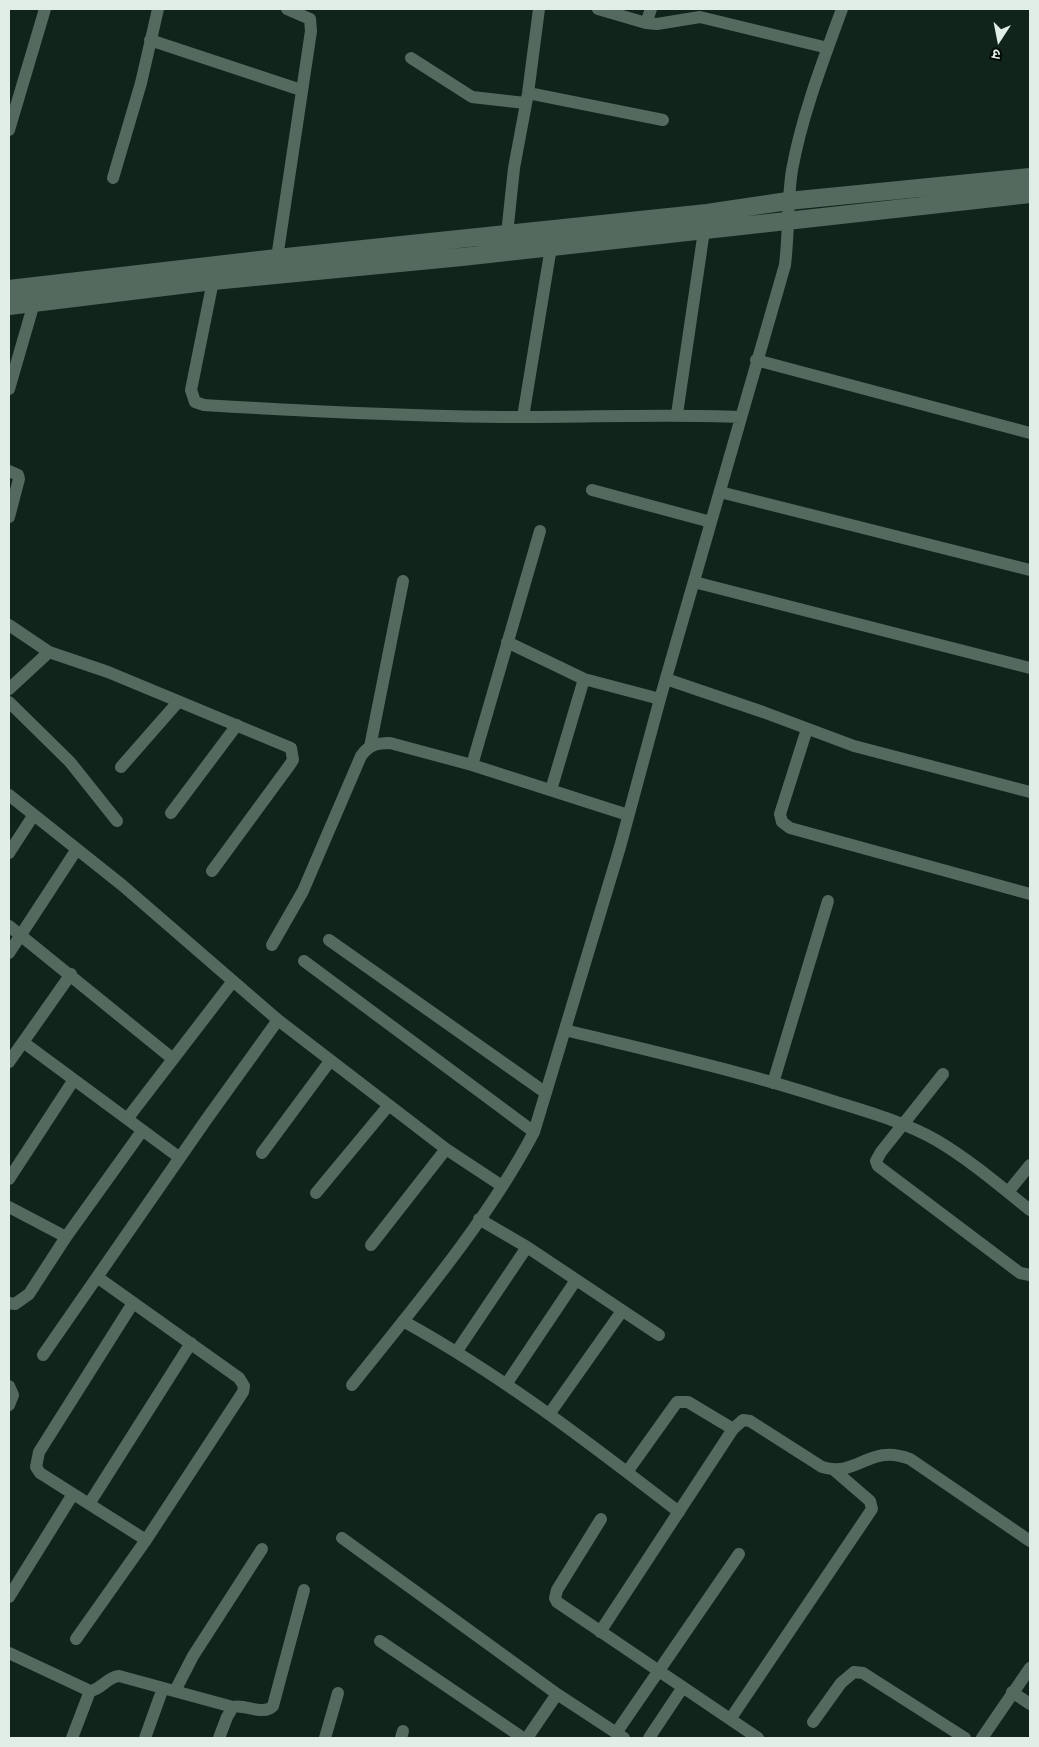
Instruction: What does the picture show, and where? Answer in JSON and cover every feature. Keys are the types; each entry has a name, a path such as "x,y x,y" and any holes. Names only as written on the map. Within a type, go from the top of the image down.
{"main road":[{"path":"9,289 277,258 707,213 788,201 1030,177"},
{"path":"9,306 213,281 551,247 1030,194"}],"street":[{"path":"9,130 45,9"},
{"path":"113,178 140,83 158,9"},
{"path":"277,258 311,31 310,19 287,9"},
{"path":"507,234 514,168 527,98 539,9"},
{"path":"598,9 646,23 668,24 700,17 828,48"},
{"path":"646,23 651,9"},
{"path":"352,1385 403,1321 479,1219 502,1186 534,1132 628,815 756,360 785,265 789,220 788,201 800,138 842,9"},
{"path":"150,40 301,90"},
{"path":"411,58 472,97 527,98 664,120"},
{"path":"677,414 707,213"},
{"path":"523,417 551,247"},
{"path":"213,281 191,390 195,402 204,405 392,416 523,417 677,414 741,417"},
{"path":"9,389 34,303"},
{"path":"756,360 1030,433"},
{"path":"9,471 18,475 19,479 9,517"},
{"path":"592,490 711,522"},
{"path":"720,492 1030,570"},
{"path":"472,765 540,532"},
{"path":"370,747 403,581"},
{"path":"694,582 1030,668"},
{"path":"9,625 49,652 108,672 178,702 286,744 293,752 293,760 212,871"},
{"path":"508,642 584,679 660,699"},
{"path":"9,689 49,652"},
{"path":"551,790 584,679"},
{"path":"666,679 862,748 1030,792"},
{"path":"9,702 70,762 117,821"},
{"path":"120,766 178,702"},
{"path":"171,813 237,725"},
{"path":"807,729 780,814 782,822 790,828 1030,894"},
{"path":"272,945 296,906 361,756 376,743 390,743 472,765 628,815"},
{"path":"9,795 278,1020 446,1149 502,1186"},
{"path":"9,853 33,816"},
{"path":"9,953 77,850"},
{"path":"773,1082 828,901"},
{"path":"9,926 71,974 173,1059"},
{"path":"329,940 546,1094"},
{"path":"304,960 534,1132"},
{"path":"9,1062 71,974"},
{"path":"127,1119 233,981"},
{"path":"43,1355 278,1020"},
{"path":"565,1030 773,1082 903,1124 936,1140 976,1166 1030,1210"},
{"path":"22,1042 180,1158"},
{"path":"262,1152 330,1061"},
{"path":"943,1074 881,1152 876,1161 878,1166 1020,1273 1030,1274"},
{"path":"9,1179 73,1080"},
{"path":"316,1193 389,1105"},
{"path":"9,1303 15,1304 29,1294 66,1237 142,1131"},
{"path":"371,1245 446,1149"},
{"path":"1008,1192 1030,1165"},
{"path":"9,1207 66,1237"},
{"path":"479,1219 527,1247 659,1335"},
{"path":"457,1351 527,1247"},
{"path":"76,1639 146,1540 243,1392 244,1386 239,1378 97,1277"},
{"path":"507,1383 576,1280"},
{"path":"133,1302 37,1458 36,1467 40,1473 146,1540"},
{"path":"550,1413 622,1311"},
{"path":"403,1321 457,1351 507,1383 550,1413 679,1512"},
{"path":"90,1504 191,1343"},
{"path":"9,1386 13,1395 9,1405"},
{"path":"627,1472 677,1402 688,1402 733,1429"},
{"path":"600,1632 733,1429 743,1420 750,1421 822,1467 834,1470 847,1468 872,1456 896,1454 910,1459 1030,1541"},
{"path":"730,1718 872,1509 870,1501 834,1470"},
{"path":"9,1597 73,1494"},
{"path":"601,1520 557,1590 555,1598 557,1602 758,1738"},
{"path":"342,1538 557,1694 620,1736 658,1670 739,1554"},
{"path":"145,1738 169,1690 262,1549"},
{"path":"9,1653 90,1691 97,1690 112,1677 119,1676 233,1708 243,1706 265,1710 272,1706 304,1590"},
{"path":"380,1641 523,1738"},
{"path":"982,1738 1030,1668"},
{"path":"813,1722 840,1683 854,1672 862,1673 965,1738"},
{"path":"649,1738 683,1686"},
{"path":"72,1738 90,1691"},
{"path":"1012,1692 1030,1704"},
{"path":"325,1738 338,1693"},
{"path":"528,1738 557,1694"},
{"path":"219,1738 227,1717 233,1708"}]}
